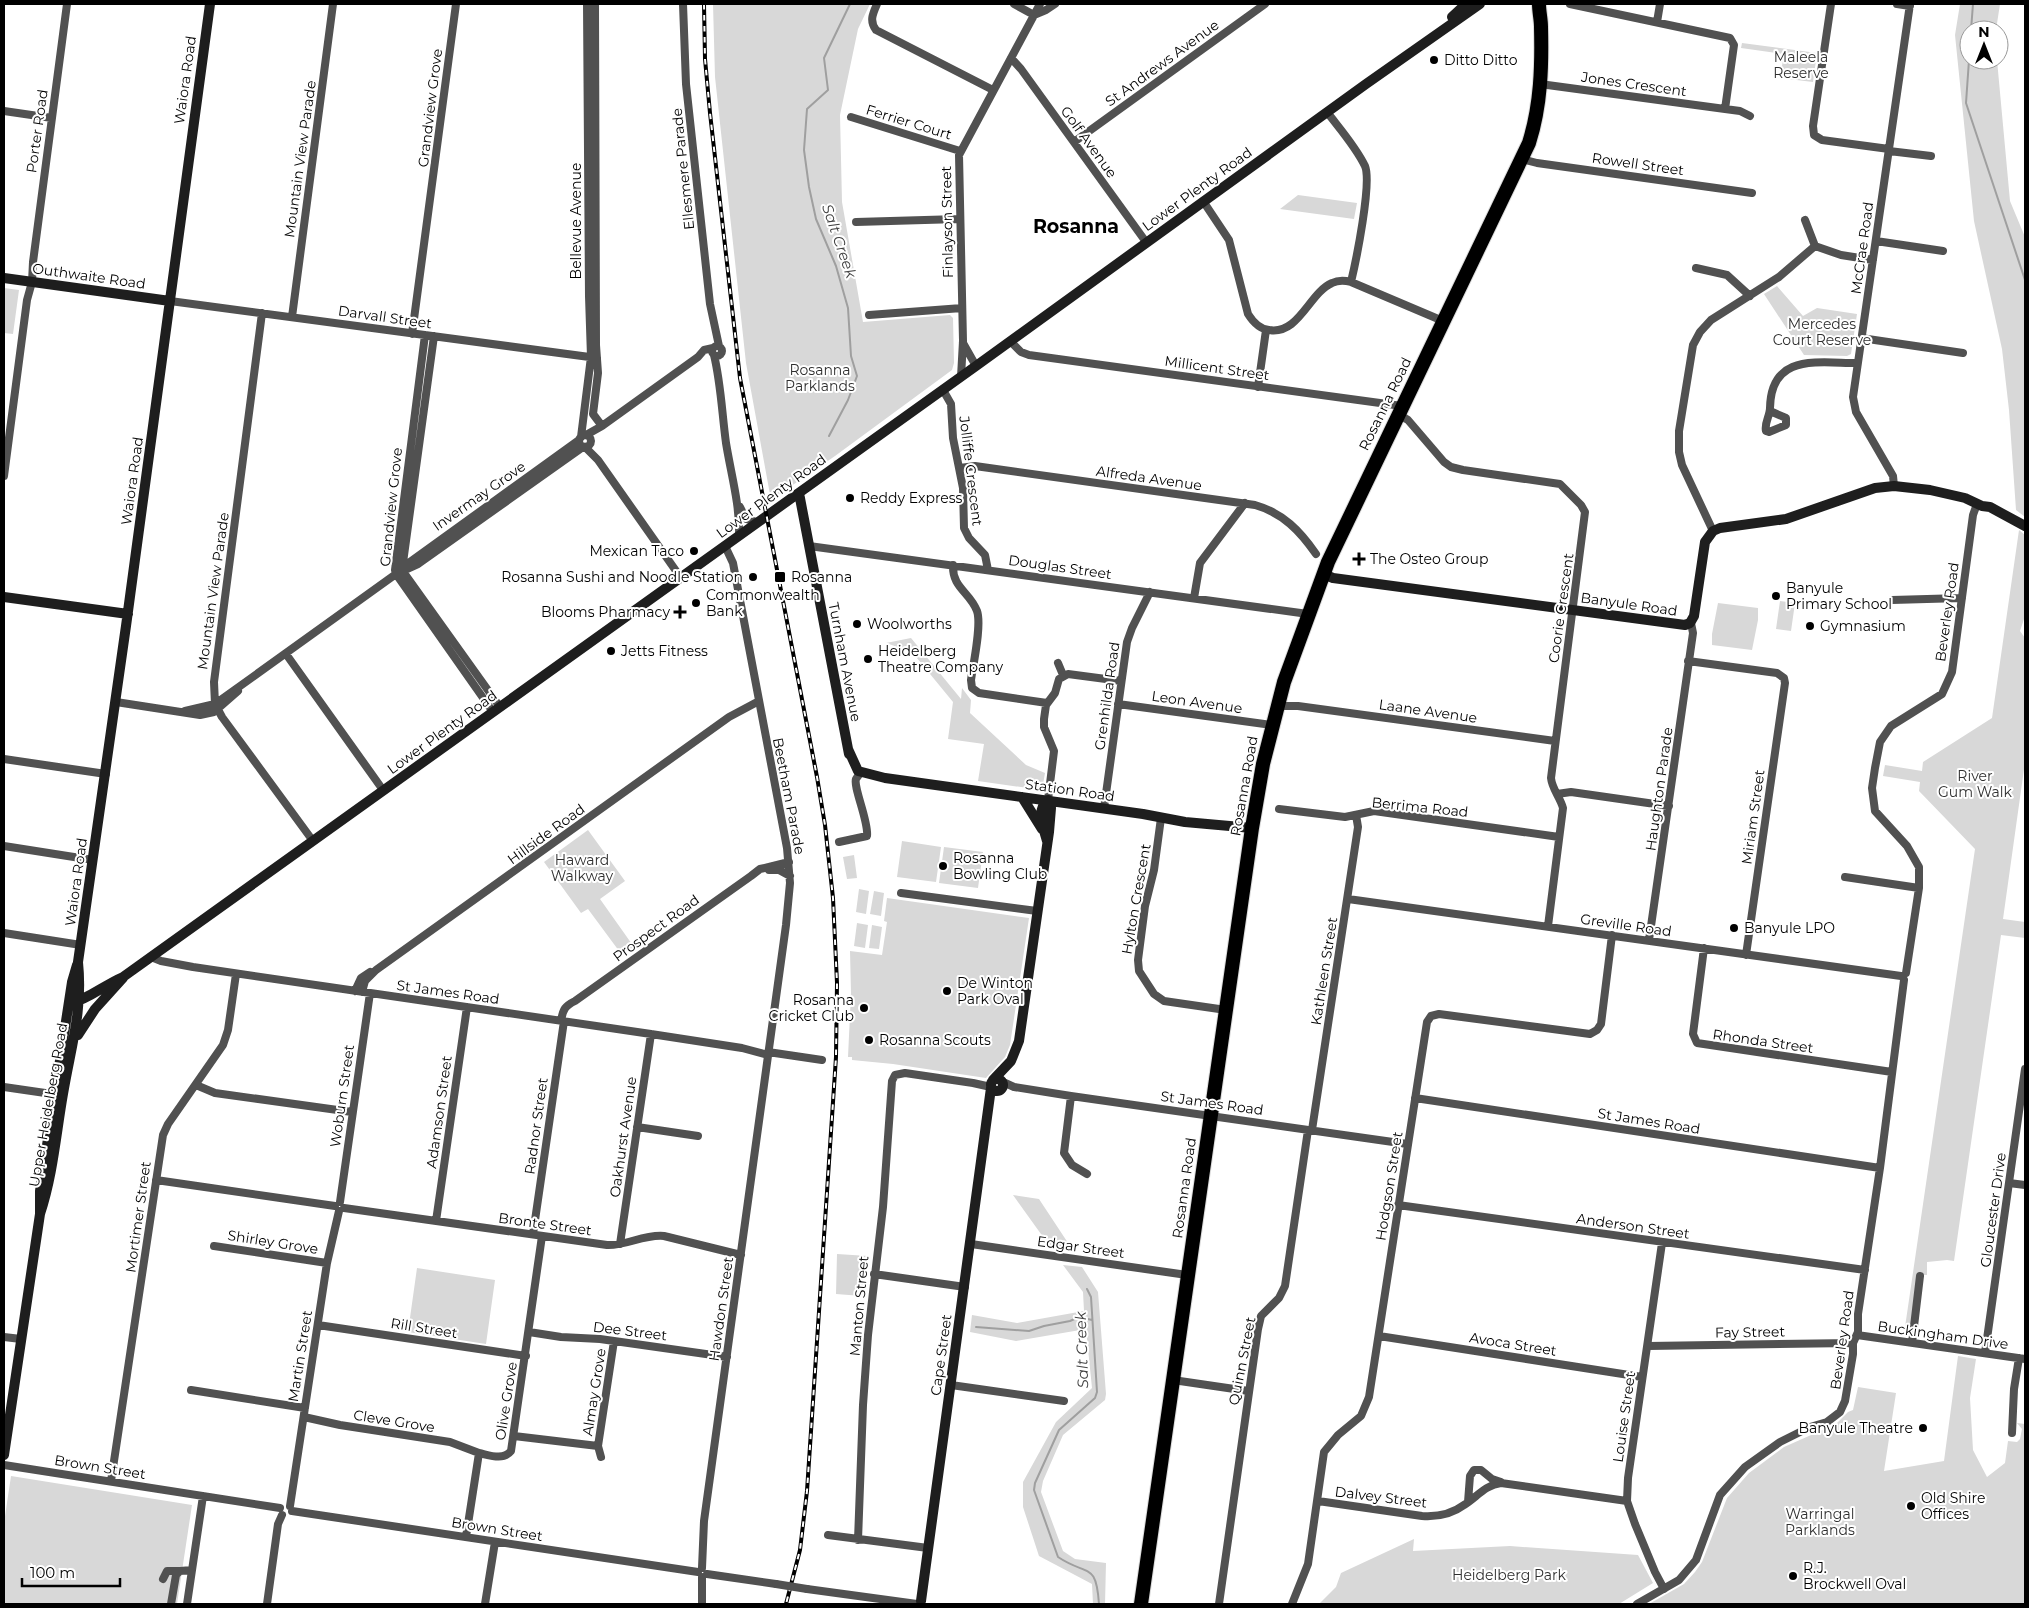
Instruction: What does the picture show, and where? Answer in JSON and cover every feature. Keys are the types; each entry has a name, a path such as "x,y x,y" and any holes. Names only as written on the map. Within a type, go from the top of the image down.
{"highway":[{"name":"Rosanna Road","path":"1141,1604 1252,828 1272,725 1288,667 1323,574 1344,526 1522,159 1536,122 1540,84 1542,24 1539,4"},
{"name":"Rosanna Road","path":"1542,24 1547,4"}],"main road":[{"name":"Waiora Road","path":"68,1007 81,945 106,774 210,4"},
{"name":"Lower Plenty Road","path":"1434,35 1466,4"},
{"name":"Lower Plenty Road","path":"79,1005 107,984 123,977 151,957 1014,339 1434,35 1480,4"},
{"name":"Outhwaite Road","path":"4,278 170,301"},
{"path":"1713,532 1720,528 1786,519 1875,488 1894,486 1965,498 1977,504 1990,507 2025,526"},
{"name":"Turnham Avenue","path":"798,493 848,749 858,773"},
{"name":"Banyule Road","path":"1323,574 1333,578 1688,624 1694,616 1706,538 1713,532"},
{"path":"4,597 128,614"},
{"name":"Station Road","path":"858,773 1104,808 1208,825 1252,828"},
{"path":"1022,797 1044,832"},
{"path":"1047,842 1042,810 1048,800"},
{"name":"Cape Street","path":"919,1603 989,1112 997,1085 1015,1054 1019,1041 1051,809 1048,800"},
{"name":"Waiora Road","path":"78,962 80,979 79,1005"},
{"name":"Lower Plenty Road","path":"74,1043 102,1000 123,977"},
{"path":"80,979 84,987 95,992"},
{"path":"68,1007 79,1005 88,1008 102,1000"},
{"name":"Upper Heidelberg Road","path":"58,1095 74,1043 79,1005"},
{"name":"Upper Heidelberg Road","path":"4,1455 40,1214 47,1192 68,1007"}],"street":[{"name":"Porter Road","path":"4,476 67,4"},
{"name":"Mountain View Parade","path":"292,317 334,4"},
{"name":"Grandview Grove","path":"412,334 456,4"},
{"name":"Bellevue Avenue","path":"587,4 589,286 594,358 598,373 594,414 602,426"},
{"name":"Bellevue Avenue","path":"595,4 594,358 585,441 681,578"},
{"name":"Ellesmere Parade","path":"683,4 685,76 725,440 737,501 739,536"},
{"path":"877,4 872,18 873,26 876,30 993,90"},
{"path":"1014,4 1034,15 1055,4"},
{"name":"Finlayson Street","path":"961,377 963,341 958,163 960,151 1040,4"},
{"name":"St Andrews Avenue","path":"1074,142 1265,4"},
{"path":"1570,4 1727,37 1732,40 1734,45 1725,109"},
{"path":"1657,22 1660,4"},
{"path":"1831,4 1813,126 1814,135 1822,140 1931,156"},
{"path":"1898,4 1910,5"},
{"name":"McCrae Road","path":"1894,486 1893,476 1853,404 1910,5"},
{"name":"Golf Avenue","path":"1011,58 1021,69 1146,242"},
{"name":"Jones Crescent","path":"1540,84 1740,111 1750,116"},
{"path":"4,111 52,118"},
{"path":"1327,112 1358,154 1367,173 1366,191 1351,282"},
{"name":"Ferrier Court","path":"851,117 960,151"},
{"name":"Rowell Street","path":"1522,159 1537,163 1752,193"},
{"path":"1203,202 1229,240 1248,314 1257,325 1266,330 1279,330 1291,324 1323,289 1341,280 1351,282 1443,321"},
{"path":"856,222 959,219"},
{"path":"1805,220 1815,246 1841,255 1873,260"},
{"path":"1876,241 1943,251"},
{"path":"1713,532 1682,465 1678,452 1678,431 1693,345 1705,326 1717,316 1780,277 1815,246"},
{"path":"1696,268 1727,275 1750,296"},
{"name":"Darvall Street","path":"170,301 594,358"},
{"path":"869,315 962,308"},
{"name":"Mountain View Parade","path":"216,706 214,682 262,314"},
{"path":"1258,386 1266,330"},
{"name":"Grandview Grove","path":"425,335 395,565 497,709"},
{"name":"Grandview Grove","path":"401,571 434,336"},
{"path":"1862,338 1963,353"},
{"name":"Millicent Street","path":"1014,339 1021,352 1029,355 1258,386 1400,410"},
{"name":"Finlayson Street","path":"963,341 976,366"},
{"name":"Invermay Grove","path":"116,702 200,714 216,706 401,571 585,441 602,426 698,357 715,351"},
{"path":"1770,411 1770,395 1778,378 1790,367 1804,362 1858,363"},
{"name":"Jolliffe Crescent","path":"943,390 951,404 953,438 964,498 964,528 969,538 986,557 985,569"},
{"name":"Coorie Crescent","path":"1400,410 1444,462 1451,467 1560,484 1581,505 1586,516 1551,778 1552,787 1563,808 1548,926"},
{"name":"Alfreda Avenue","path":"960,468 975,466 1245,503 1262,507 1284,519 1303,536 1316,554"},
{"name":"Ellesmere Parade","path":"737,501 744,517 757,522"},
{"path":"1194,598 1200,563 1245,503"},
{"name":"Beverley Road","path":"1637,1604 1679,1580 1696,1560 1720,1495 1745,1467 1780,1442 1810,1427 1827,1422 1841,1410 1846,1399 1880,1168 1904,976 1919,888 1919,867 1907,846 1876,811 1872,788 1880,742 1891,726 1942,694 1952,672 1972,516 1977,504"},
{"name":"Beetham Parade","path":"725,546 732,563 789,862 790,876 786,925 768,1052"},
{"name":"Douglas Street","path":"809,546 1308,614"},
{"path":"956,566 958,584 974,604 978,615 971,680 972,688 979,693 1047,703"},
{"name":"Grenhilda Road","path":"1104,808 1130,632 1150,592"},
{"path":"1892,600 1962,598"},
{"name":"Haughton Parade","path":"1650,940 1691,642 1688,624"},
{"path":"286,654 383,790"},
{"name":"Miriam Street","path":"1688,661 1777,673 1784,678 1785,683 1746,955"},
{"path":"1058,663 1063,675"},
{"path":"1048,800 1054,751 1044,725 1047,703 1055,694 1058,681 1063,675 1071,674 1122,681"},
{"name":"Hillside Road","path":"362,992 365,981 376,970 759,697"},
{"name":"Laane Avenue","path":"1278,702 1555,741"},
{"name":"Leon Avenue","path":"1118,704 1272,725"},
{"path":"216,706 313,841"},
{"path":"4,759 106,774"},
{"path":"839,842 867,836 859,793 858,773"},
{"path":"1557,794 1571,792 1669,806"},
{"name":"Berrima Road","path":"1279,809 1345,817 1374,811 1559,838"},
{"name":"Kathleen Street","path":"1310,1130 1348,899 1358,827 1356,815"},
{"name":"Hylton Crescent","path":"1162,818 1154,870 1145,906 1138,960 1139,971 1160,1000 1226,1010"},
{"path":"4,846 93,860"},
{"name":"Prospect Road","path":"564,1021 565,1006 575,1001 760,869 789,862"},
{"name":"Prospect Road","path":"750,876 772,870 783,872 790,876"},
{"path":"1845,877 1919,888"},
{"path":"901,893 1037,911"},
{"name":"Greville Road","path":"1348,899 1904,976"},
{"path":"4,933 81,945"},
{"name":"Hodgson Street","path":"1292,1604 1308,1564 1324,1452 1338,1435 1361,1416 1369,1397 1427,1022 1431,1016 1438,1014 1590,1034 1597,1030 1601,1024 1612,935"},
{"name":"Rhonda Street","path":"1704,948 1693,1034 1697,1043 1892,1072"},
{"name":"St James Road","path":"151,957 174,964 236,974 822,1060"},
{"name":"Mortimer Street","path":"111,1481 165,1130 225,1041 236,974"},
{"name":"Woburn Street","path":"339,1207 352,1112 362,992"},
{"name":"Adamson Street","path":"436,1220 466,1007"},
{"name":"Radnor Street","path":"533,1234 564,1021"},
{"name":"Oakhurst Avenue","path":"620,1244 651,1034"},
{"name":"Hawdon Street","path":"702,1604 704,1521 768,1052"},
{"name":"Gloucester Drive","path":"1985,1353 2025,1069"},
{"name":"St James Road","path":"894,1076 905,1073 1014,1087 1407,1144"},
{"name":"Manton Street","path":"858,1540 863,1405 874,1274 883,1207 891,1085 894,1076"},
{"path":"196,1085 215,1093 352,1112"},
{"path":"4,1087 58,1095"},
{"path":"1070,1096 1064,1153 1072,1165 1087,1174"},
{"name":"St James Road","path":"1415,1098 1880,1168"},
{"path":"637,1127 698,1136"},
{"name":"Quinn Street","path":"1218,1604 1260,1316 1279,1298 1284,1286 1310,1130"},
{"name":"Bronte Street","path":"156,1180 607,1245 660,1236 741,1255"},
{"path":"2009,1183 2025,1186"},
{"name":"Anderson Street","path":"1398,1205 1865,1270"},
{"name":"Martin Street","path":"291,1508 327,1263 339,1207"},
{"name":"Olive Grove","path":"466,1537 479,1453 503,1457 507,1456 511,1451 542,1236"},
{"name":"Louise Street","path":"1662,1243 1628,1478 1627,1500 1644,1547 1664,1588"},
{"name":"Edgar Street","path":"971,1244 1187,1275"},
{"name":"Shirley Grove","path":"214,1246 327,1263"},
{"path":"874,1274 965,1287"},
{"path":"1912,1343 1920,1276"},
{"name":"Rill Street","path":"318,1325 526,1356"},
{"name":"Dee Street","path":"529,1332 561,1337 614,1341 727,1357"},
{"name":"Avoca Street","path":"1379,1336 1642,1377"},
{"path":"4,1337 21,1339"},
{"name":"Buckingham Drive","path":"1855,1339 1912,1343 2022,1359"},
{"name":"Fay Street","path":"1648,1346 1855,1339"},
{"name":"Almay Grove","path":"601,1457 598,1446 614,1341"},
{"path":"2012,1433 2014,1389 2022,1359"},
{"path":"1172,1380 1248,1391"},
{"path":"951,1385 1064,1401"},
{"name":"Cleve Grove","path":"191,1390 304,1412 340,1425 450,1442 479,1453"},
{"name":"Almay Grove","path":"514,1436 598,1446"},
{"name":"Brown Street","path":"4,1465 203,1496 281,1511"},
{"path":"1468,1502 1470,1476 1474,1470 1481,1470 1494,1480 1502,1483 1627,1500"},
{"name":"Dalvey Street","path":"1318,1501 1430,1516 1452,1512 1486,1488 1502,1483"},
{"path":"187,1604 203,1496"},
{"path":"267,1604 281,1511 287,1516 291,1508"},
{"name":"Brown Street","path":"291,1508 494,1542 807,1589 919,1603"},
{"path":"828,1535 928,1548"},
{"path":"485,1604 494,1542"},
{"path":"160,1566 170,1570 192,1570"},
{"path":"163,1578 164,1573 170,1570"},
{"path":"172,1604 176,1575 180,1571"}],"green space":[{"name":"Rosanna Parklands","path":"713,4 870,4 858,29 840,115 842,202 863,322 950,315 953,318 954,363 952,370 835,456 771,500 746,363 715,77"},
{"path":"1960,4 2000,4 1998,20 1959,20 1959,70 1998,70 2010,201 2025,237 2025,517 2016,510 2009,410 2002,349 1974,221 1955,35"},
{"name":"Maleela Reserve","path":"1742,43 1817,53 1813,82 1780,78 1784,54 1741,48"},
{"path":"1298,195 1357,203 1354,219 1280,209"},
{"name":"Mercedes Court Reserve","path":"1777,286 1803,316 1817,308 1857,314 1851,354 1847,356 1804,355 1764,294"},
{"path":"4,288 19,290 13,334 4,333"},
{"name":"River Gum Walk","path":"2019,530 2025,535 2025,616 2020,631 2025,638 2025,762 2003,919 2025,922 2025,938 2001,935 1954,1261 1927,1262 1927,1275 1917,1275 1910,1335 1904,1334 1975,849 1919,791 1920,782 1883,776 1885,765 1922,771 1923,762 1992,718"},
{"path":"1780,601 1795,603 1791,631 1776,629"},
{"path":"1718,603 1758,608 1758,620 1752,650 1712,645 1712,634"},
{"path":"911,638 961,699 962,688 971,700 970,713 1026,765 1045,773 1042,790 978,781 984,744 948,739 953,702 912,652 886,643"},
{"name":"Haward Walkway","path":"588,830 625,881 600,899 634,947 622,955 588,909 581,913 544,862"},
{"path":"902,841 941,847 936,882 897,877"},
{"path":"944,847 983,852 978,888 939,883"},
{"path":"854,855 857,878 847,879 843,857"},
{"path":"859,889 869,891 866,914 856,912"},
{"path":"874,891 884,893 881,916 870,914"},
{"path":"887,898 1029,918 1010,1045 1005,1057 986,1078 852,1060 852,1057 848,1057 851,993 850,951 882,955 887,922 884,921"},
{"path":"857,923 868,925 865,948 854,946"},
{"path":"872,925 882,927 879,949 869,948"},
{"path":"1013,1195 1039,1199 1074,1252 1051,1248"},
{"path":"837,1254 868,1256 862,1296 836,1294"},
{"path":"1063,1265 1082,1267 1098,1292 1106,1394 1105,1400 1063,1435 1043,1481 1041,1492 1063,1551 1075,1559 1106,1563 1105,1604 1093,1604 1092,1584 1039,1556 1023,1507 1023,1482 1056,1422 1092,1388 1086,1329 1016,1341 970,1332 972,1315 1017,1323 1084,1311 1083,1292"},
{"path":"417,1268 495,1280 486,1344 408,1332"},
{"name":"Warringal Parklands","path":"1958,1356 1976,1359 1970,1398 1973,1450 1987,1477 2005,1463 2008,1441 2017,1442 2020,1439 2022,1429 2017,1423 2025,1424 2025,1604 1649,1604 1684,1584 1695,1572 1702,1562 1727,1498 1749,1473 1784,1447 1836,1424 1848,1412 1853,1410 1858,1387 1896,1393 1884,1471 1944,1461"},
{"path":"11,1476 192,1505 177,1604 4,1604 4,1523"},
{"name":"Heidelberg Park","path":"1414,1539 1413,1551 1510,1546 1638,1555 1653,1583 1619,1604 1319,1604 1336,1587 1341,1573"}],"waterway":[{"name":"Salt Creek","path":"829,436 848,400 857,376 851,356 848,308 836,266 816,219 804,150 807,109 828,90 824,58 850,4"},
{"path":"1972,20 1973,4"},
{"path":"1968,70 1966,103 2025,280"},
{"name":"Salt Creek","path":"1087,1289 1091,1297 1097,1392 1095,1398 1059,1430 1035,1483 1034,1490 1058,1557 1089,1572 1093,1576 1098,1590 1099,1604"},
{"path":"976,1327 1029,1331 1079,1317 1092,1320"}],"railway":[{"path":"704,4 705,59 710,113 740,378 817,777 825,825 833,898 837,983 836,1057 807,1491 800,1550 786,1604"}],"place":[{"name":"Ditto Ditto","path":"1434,60"},
{"name":"Reddy Express","path":"850,498"},
{"name":"Mexican Taco","path":"694,551"},
{"name":"The Osteo Group","path":"1359,559"},
{"name":"Rosanna Sushi and Noodle Station","path":"753,577"},
{"name":"Rosanna","path":"780,577"},
{"name":"Banyule Primary School","path":"1776,596"},
{"name":"Commonwealth Bank","path":"696,603"},
{"name":"Blooms Pharmacy","path":"680,612"},
{"name":"Woolworths","path":"857,624"},
{"name":"Gymnasium","path":"1810,626"},
{"name":"Jetts Fitness","path":"611,651"},
{"name":"Heidelberg Theatre Company","path":"868,659"},
{"name":"Rosanna Bowling Club","path":"943,866"},
{"name":"Banyule LPO","path":"1734,928"},
{"name":"De Winton Park Oval","path":"947,991"},
{"name":"Rosanna Cricket Club","path":"864,1008"},
{"name":"Rosanna Scouts","path":"869,1040"},
{"name":"Banyule Theatre","path":"1923,1428"},
{"name":"Old Shire Offices","path":"1911,1506"},
{"name":"R.J. Brockwell Oval","path":"1793,1576"}],"district":[{"name":"Rosanna","path":"1076,226"}]}
